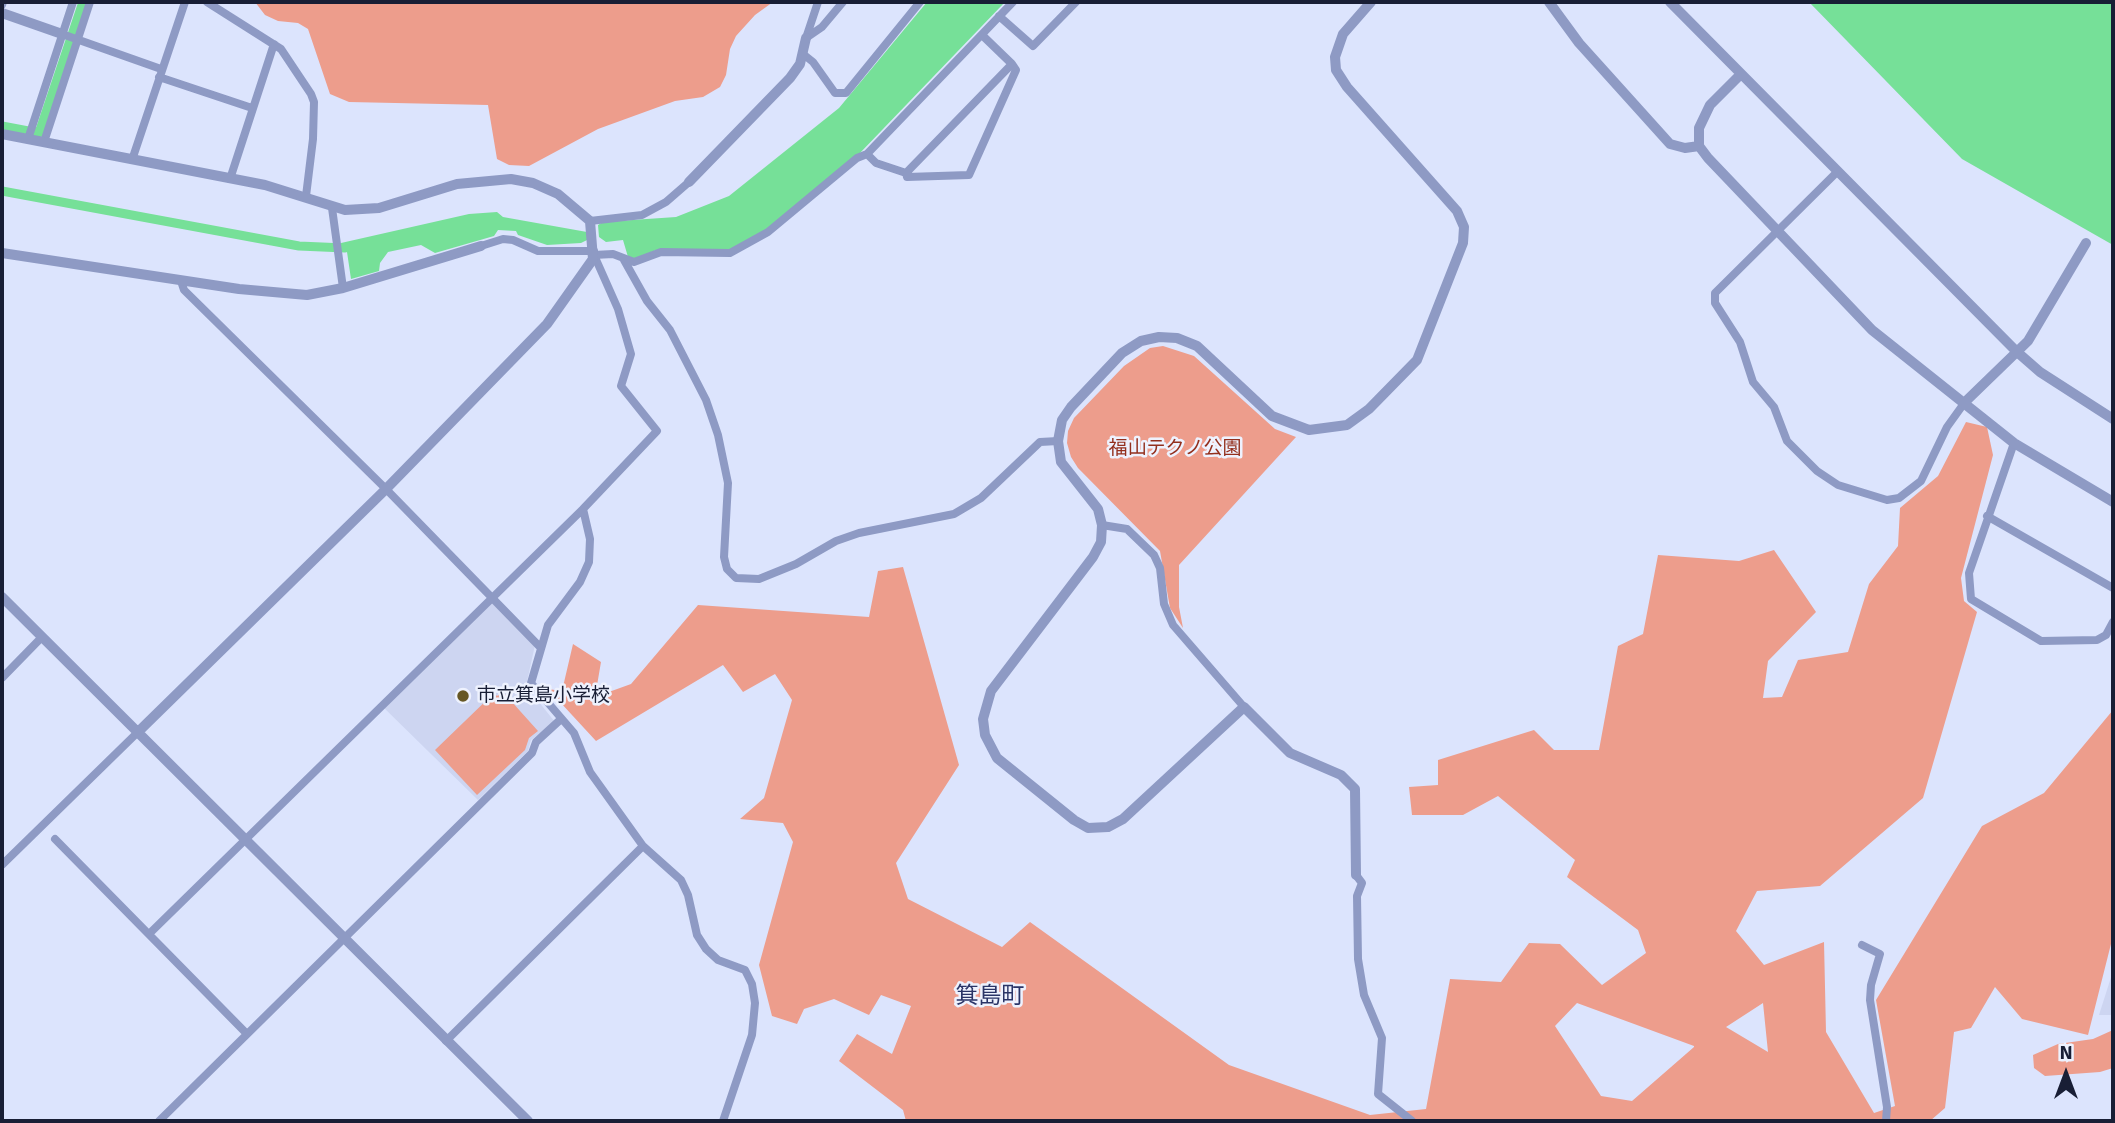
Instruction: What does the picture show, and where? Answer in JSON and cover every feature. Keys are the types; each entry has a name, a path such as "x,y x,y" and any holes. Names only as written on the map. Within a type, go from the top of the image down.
{"street":[{"path":"44,142 71,37 73,2"},
{"path":"30,134 71,37 90,2"},
{"path":"132,160 185,2"},
{"path":"207,2 274,44 298,71 314,102 306,196"},
{"path":"590,221 642,215 666,202 689,182 773,97 800,64 818,2"},
{"path":"806,38 822,27 843,2"},
{"path":"803,54 813,62 835,93 846,93 920,2"},
{"path":"2,253 290,295 324,293 503,239 513,240 538,251 613,254 634,262 661,252 707,254 736,251 768,232 857,158 867,154 1013,2"},
{"path":"999,16 1033,46 1076,2"},
{"path":"1244,707 1123,819 1108,827 1087,828 997,758 985,735 983,719 991,691 1093,557 1101,542 1102,525 1098,509 1089,494 1061,462 1058,441 1062,420 1071,407 1122,353 1141,341 1160,337 1177,338 1197,345 1272,416 1309,430 1347,425 1369,410 1417,360 1463,243 1464,227 1457,211 1347,88 1336,70 1335,57 1343,34 1371,2"},
{"path":"1549,2 1579,43 1670,144 1685,148 1699,146"},
{"path":"1670,2 2016,351 2040,372 2113,419"},
{"path":"2,13 252,108"},
{"path":"867,154 876,163 906,173 907,177 968,175 1016,70 982,35"},
{"path":"230,179 274,44"},
{"path":"906,173 1012,64"},
{"path":"1741,74 1710,106 1699,128 1699,146 1708,158 1872,330 2014,443 2113,502"},
{"path":"2,134 30,134 44,142 306,196 345,211 379,208 457,184 511,179 533,183 558,194 590,221 594,253 618,309 631,354 621,386 657,431 583,509 491,596 149,934"},
{"path":"1837,172 1715,293 1715,303 1740,342 1753,382 1774,407 1787,440 1802,458 1838,485 1887,500 1899,498 1921,481 1947,427 1965,402 2028,341 2086,243"},
{"path":"332,208 343,288"},
{"path":"2,865 386,489 547,324 594,253"},
{"path":"625,260 647,301 670,330 710,412 728,483 724,557 727,569 736,578 759,579 796,565 836,541 859,533 954,514 981,498 1040,442 1058,441"},
{"path":"181,281 184,290 386,489 540,647"},
{"path":"2014,443 1969,573 1968,589 1971,599 2041,640 2097,640 2106,635 2113,622"},
{"path":"583,509 590,539 589,562 580,582 548,625 531,682 560,720 574,733 590,772 643,846 681,880 688,895 697,935 706,949 718,960 745,970 752,984 755,1003 752,1035 723,1121"},
{"path":"1987,516 2113,588"},
{"path":"1102,525 1127,529 1154,555 1160,568 1164,604 1173,625 1244,707 1290,753 1341,775 1355,789 1356,875 1362,883 1357,897 1358,959 1364,995 1382,1038 1378,1094 1412,1121"},
{"path":"2,597 528,1121"},
{"path":"2,678 41,638"},
{"path":"159,1121 532,753 536,742 560,720"},
{"path":"55,839 247,1034"},
{"path":"446,1041 643,846"},
{"path":"1863,945 1880,954 1871,985 1870,1000 1886,1121"}],"shaded area":[{"path":"927,2 1005,2 859,154 763,232 730,251 656,250 635,259 628,257 623,240 606,242 599,237 598,225 603,222 676,217 729,196 839,108"},
{"path":"1809,2 2113,2 2113,245 1962,159"},
{"path":"497,212 503,217 587,232 587,240 581,243 547,245 518,235 516,231 498,230 494,236 435,253 421,245 388,252 380,263 379,271 351,279 347,252 342,252 341,243 469,214"},
{"name":"市立箕島小学校","path":"491,602 535,645 526,686 555,722 531,740 528,751 478,800 382,706"},
{"path":"2113,971 2113,1015 2099,1015"}],"green space":[{"path":"255,2 773,2 755,15 736,36 730,49 726,75 720,87 703,97 675,101 598,129 529,166 509,165 497,159 488,105 349,102 330,94 308,29 298,23 278,21 265,15"},
{"name":"福山テクノ公園","path":"1163,346 1194,356 1275,429 1296,437 1179,565 1179,607 1183,628 1170,608 1160,551 1078,468 1067,443 1068,431 1074,418 1124,366 1150,348"},
{"path":"1966,422 1987,427 1993,455 1961,578 1964,601 1977,612 1923,798 1820,886 1757,891 1736,931 1764,965 1824,942 1826,1032 1874,1113 1895,1106 1876,1000 1982,826 2044,793 2113,710 2113,936 2088,1035 2022,1019 1995,987 1971,1028 1954,1032 1945,1108 1930,1121 906,1121 903,1110 839,1061 857,1034 892,1054 911,1006 881,995 869,1015 834,999 804,1009 797,1024 772,1016 759,965 793,842 783,823 740,819 764,798 792,700 775,674 743,692 723,665 596,741 548,689 562,691 573,644 601,662 595,697 631,684 698,605 869,617 878,571 903,567 959,765 896,863 908,899 1002,947 1030,922 1229,1065 1370,1115 1426,1109 1450,979 1501,982 1529,943 1560,944 1602,985 1646,953 1638,930 1567,877 1575,860 1498,796 1463,815 1412,815 1409,787 1438,785 1438,760 1534,730 1554,750 1599,750 1618,646 1643,634 1658,555 1739,561 1774,550 1816,612 1768,661 1763,698 1782,697 1798,660 1848,652 1869,584 1898,546 1900,508 1938,476","holes":["1577,1003 1694,1046 1694,1047 1632,1101 1601,1096 1555,1026","1763,1003 1768,1052 1726,1027"]},
{"path":"503,692 538,731 529,738 525,750 477,795 435,750 494,693 497,696"},
{"path":"2113,1030 2113,1068 2100,1072 2045,1076 2034,1068 2033,1055 2058,1044 2093,1039"}],"waterway":[{"path":"2,126 39,133 83,2"},
{"path":"2,191 299,246 345,248"}],"place":[{"name":"市立箕島小学校","path":"463,696"}],"district":[{"name":"箕島町","path":"990,997"}]}
